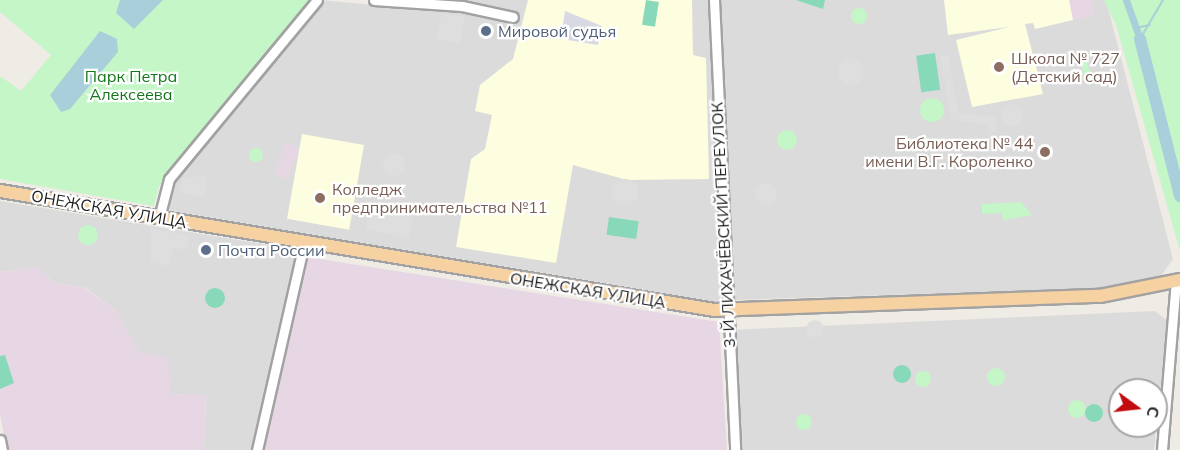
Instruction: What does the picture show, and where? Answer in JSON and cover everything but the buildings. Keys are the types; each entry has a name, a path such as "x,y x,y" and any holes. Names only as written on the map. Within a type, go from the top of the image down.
{"main road":[{"name":"ОНЕЖСКАЯ УЛИЦА","path":"0,191 304,243 727,310 1100,296 1178,280"}],"street":[{"path":"159,218 169,179 317,0"},
{"path":"374,0 462,6 513,16"},
{"name":"3-Й ЛИХАЧЁВСКИЙ ПЕРЕУЛОК","path":"714,0 735,450"},
{"path":"257,450 304,243"},
{"path":"1162,450 1178,280"},
{"path":"0,440 2,450"}],"shaded area":[{"path":"320,0 437,11 439,0 711,0 722,295 717,302 166,210 170,185"},
{"path":"528,0 692,0 693,55 706,58 709,179 627,180 573,165 556,263 456,247 471,159 485,149 492,115 475,111 480,85 513,59"},
{"path":"718,0 1106,0 1173,259 1160,277 1104,288 733,300"},
{"path":"944,0 1069,0 1073,20 1035,29 1033,23 1025,24 1043,94 972,107 956,40 1009,27 948,35"},
{"path":"1069,0 1091,0 1095,15 1073,20"},
{"path":"565,11 602,26 598,45 568,40 570,27 563,25"},
{"path":"442,14 465,16 460,43 436,39"},
{"path":"948,55 958,113 995,117 997,132 989,133 988,125 951,120 940,56"},
{"path":"851,59 860,63 864,72 860,81 851,85 842,81 838,72 842,63"},
{"path":"1012,104 1020,107 1023,115 1020,123 1012,126 1004,123 1001,115 1004,107"},
{"name":"Колледж предпринимательства №11","path":"302,134 364,145 349,230 287,219"},
{"path":"286,143 299,148 287,179 274,174"},
{"path":"390,154 398,154 405,161 405,169 398,176 390,176 383,169 383,161"},
{"path":"208,175 204,197 179,193 183,178"},
{"path":"625,179 634,183 638,192 634,201 625,205 616,201 612,192 616,183"},
{"path":"766,183 774,186 777,194 774,202 766,205 758,202 755,194 758,186"},
{"path":"0,201 299,250 253,450 204,450 206,396 170,394 125,334 116,311 86,288 55,283 36,267 0,272"},
{"path":"370,209 413,217 409,238 366,230"},
{"path":"150,228 189,236 187,250 173,248 169,266 151,262"},
{"path":"307,257 719,322 727,450 262,450"},
{"path":"36,267 55,283 85,288 116,311 140,353 168,358 170,394 206,395 204,450 7,450 0,414 0,272"},
{"path":"1155,311 1166,320 1162,378 1108,378 1108,438 1155,438 1154,450 739,450 731,330"},
{"path":"811,320 819,320 824,325 822,336 811,338 806,333 806,325"}],"green space":[{"name":"Парк Петра Алексеева","path":"0,0 312,0 159,186 154,206 0,179 0,76 21,91 51,55 0,12"},
{"path":"646,0 659,2 655,27 642,25"},
{"path":"796,0 825,0 823,9"},
{"path":"1104,0 1180,0 1180,251 1116,25"},
{"path":"859,8 865,10 867,16 865,22 859,24 853,22 851,16 853,10"},
{"path":"1084,50 1093,84 1087,85 1078,52"},
{"path":"935,53 940,90 921,92 916,56"},
{"path":"932,98 937,99 943,105 943,115 937,121 932,122 927,121 921,115 920,110 921,105 927,99"},
{"path":"783,130 791,130 797,136 797,144 791,150 783,150 777,144 777,136"},
{"path":"256,148 261,150 263,155 261,160 256,162 251,160 249,155 251,150"},
{"path":"1021,202 1032,215 1003,220 1002,213 982,214 982,204"},
{"path":"609,217 639,221 636,239 606,235"},
{"path":"88,225 95,228 98,235 95,242 88,245 81,242 78,235 81,228"},
{"path":"215,288 222,291 225,298 222,305 215,308 208,305 205,298 208,291"},
{"path":"5,355 14,383 0,389 0,356"},
{"path":"898,365 906,365 911,370 909,381 898,383 893,378 893,370"},
{"path":"996,368 1002,371 1005,377 1002,383 996,386 990,383 987,377 990,371"},
{"path":"923,371 929,373 931,379 929,385 923,387 917,385 915,379 917,373"},
{"path":"1073,400 1081,400 1086,405 1084,416 1073,418 1068,413 1068,405"},
{"path":"1094,404 1100,407 1103,413 1100,419 1094,422 1088,419 1085,413 1088,407"},
{"path":"801,414 807,414 812,422 810,428 801,430 796,425 796,419"}],"water":[{"path":"120,0 163,0 134,29 116,13"},
{"path":"100,31 117,39 118,52 70,109 61,112 50,95"}],"waterway":[{"path":"1126,0 1140,39"},
{"path":"1140,39 1163,0"},
{"path":"1136,28 1150,25"},
{"path":"1140,39 1180,196"}],"place":[{"name":"Мировой судья","path":"486,31"},
{"name":"Школа № 727 (Детский сад)","path":"999,67"},
{"name":"Библиотека № 44 имени В.Г. Короленко","path":"1045,152"},
{"name":"Колледж предпринимательства №11","path":"320,198"},
{"name":"Почта России","path":"206,250"}]}
